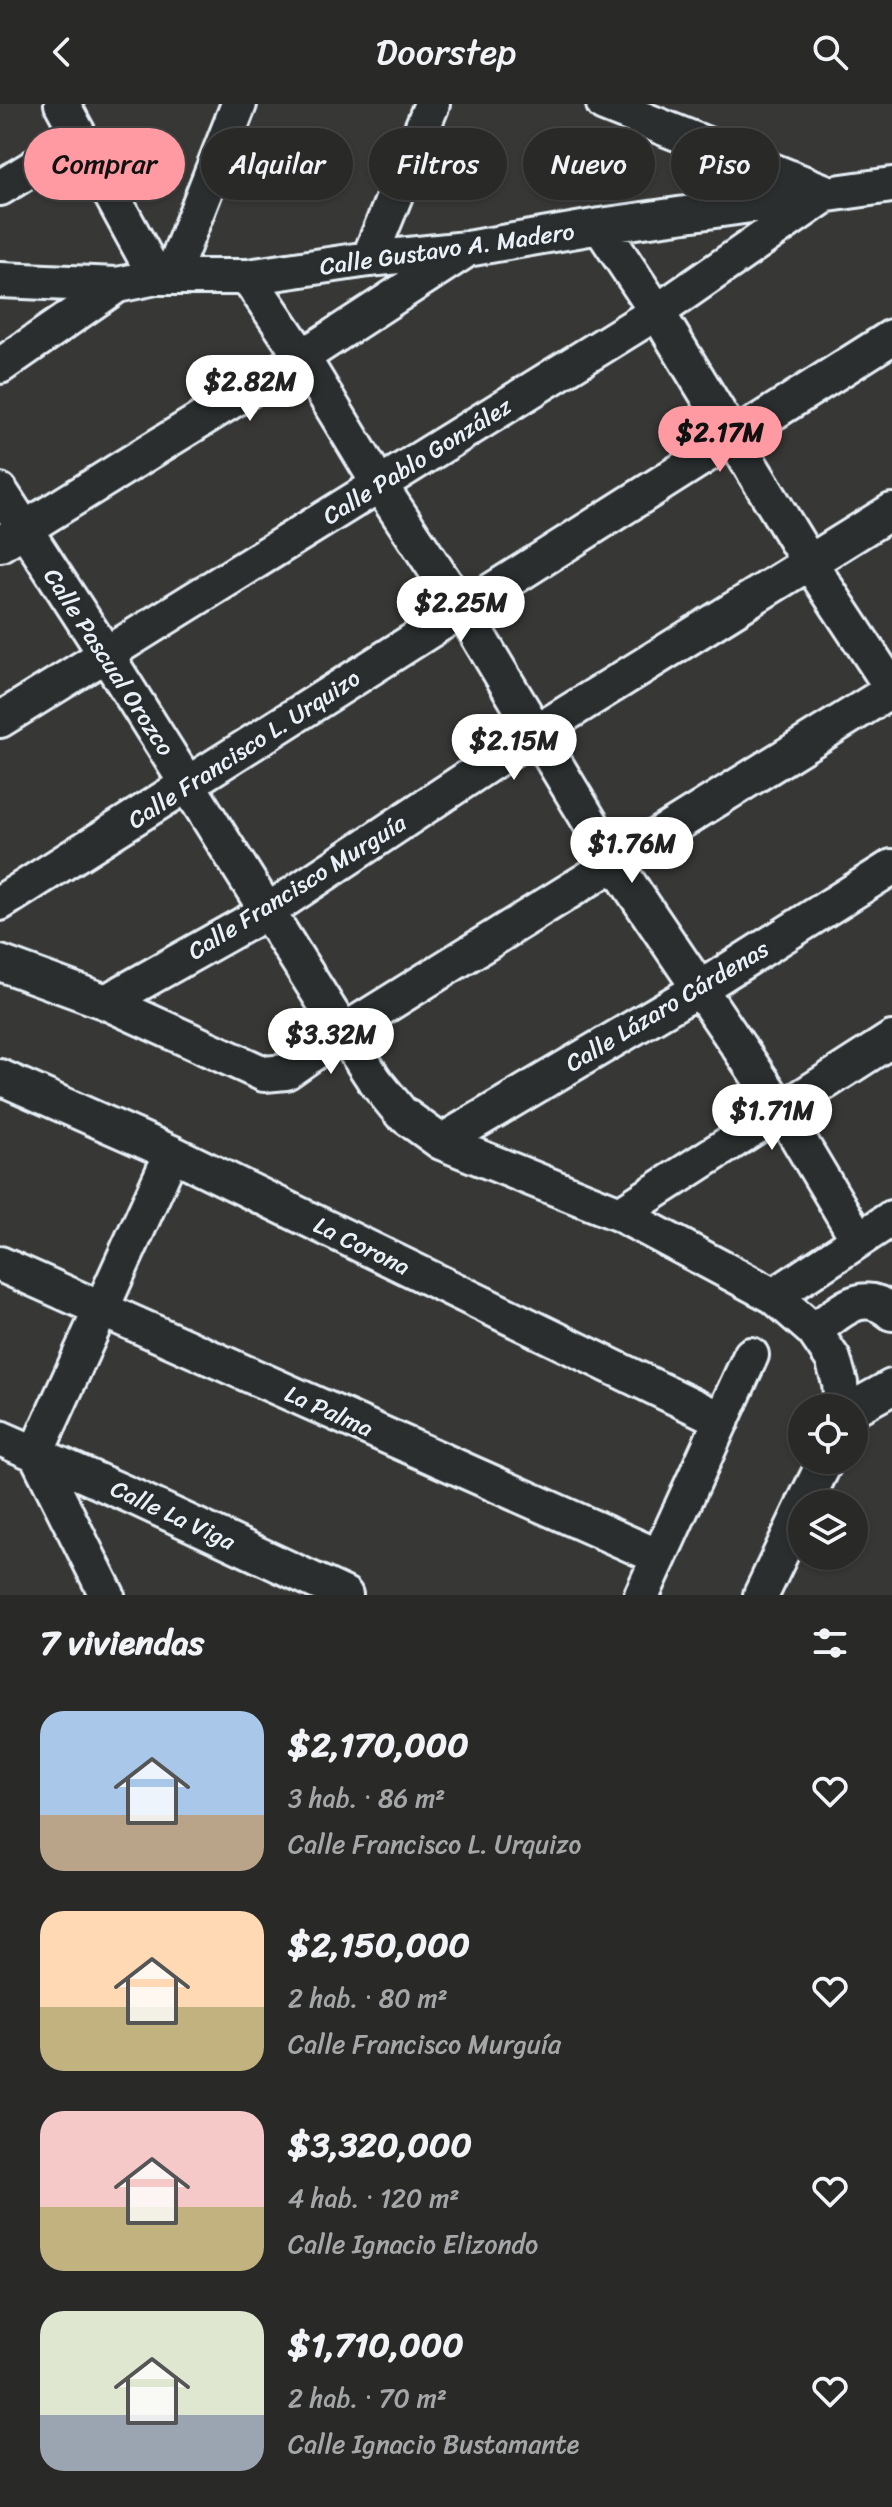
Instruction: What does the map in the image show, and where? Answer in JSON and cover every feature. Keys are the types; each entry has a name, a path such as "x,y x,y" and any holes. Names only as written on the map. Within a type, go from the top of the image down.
{"street":[{"path":"62,104 75,128"},
{"path":"164,277 239,104"},
{"path":"369,259 432,104"},
{"path":"604,104 828,193"},
{"path":"0,188 24,173"},
{"name":"Calle Gustavo A. Madero","path":"0,280 117,285 164,277 248,277 369,259 467,249 600,226 892,185"},
{"name":"Calle Pablo González","path":"0,720 657,312 828,193"},
{"path":"118,200 164,277"},
{"path":"0,963 106,1002 264,1074 286,1072 343,1032 892,689 809,562 657,312 600,226"},
{"path":"12,537 302,357 467,249"},
{"path":"248,277 462,609 614,862 782,1111 858,1239"},
{"path":"0,366 117,285"},
{"name":"Calle Francisco L. Urquizo","path":"0,903 892,337"},
{"name":"Calle Pascual Orozco","path":"0,491 12,537 105,653 343,1032 375,1081 401,1113 441,1142 620,1214 774,1296 814,1331 833,1359 841,1394"},
{"name":"Calle Francisco Murguía","path":"106,1002 268,911 537,732 892,511"},
{"name":"Calle Lázaro Cárdenas","path":"441,1142 699,989 892,867"},
{"path":"620,1214 892,1039"},
{"name":"La Corona","path":"0,1077 172,1153 722,1420"},
{"path":"107,1595 36,1453 172,1153"},
{"path":"774,1296 892,1218"},
{"name":"La Palma","path":"0,1264 659,1557"},
{"path":"814,1331 848,1306 860,1302 872,1300 892,1313"},
{"path":"642,1595 751,1355"},
{"path":"868,1400 892,1387"},
{"name":"Calle La Viga","path":"0,1438 297,1582 345,1595"},
{"path":"761,1595 788,1538"}]}
